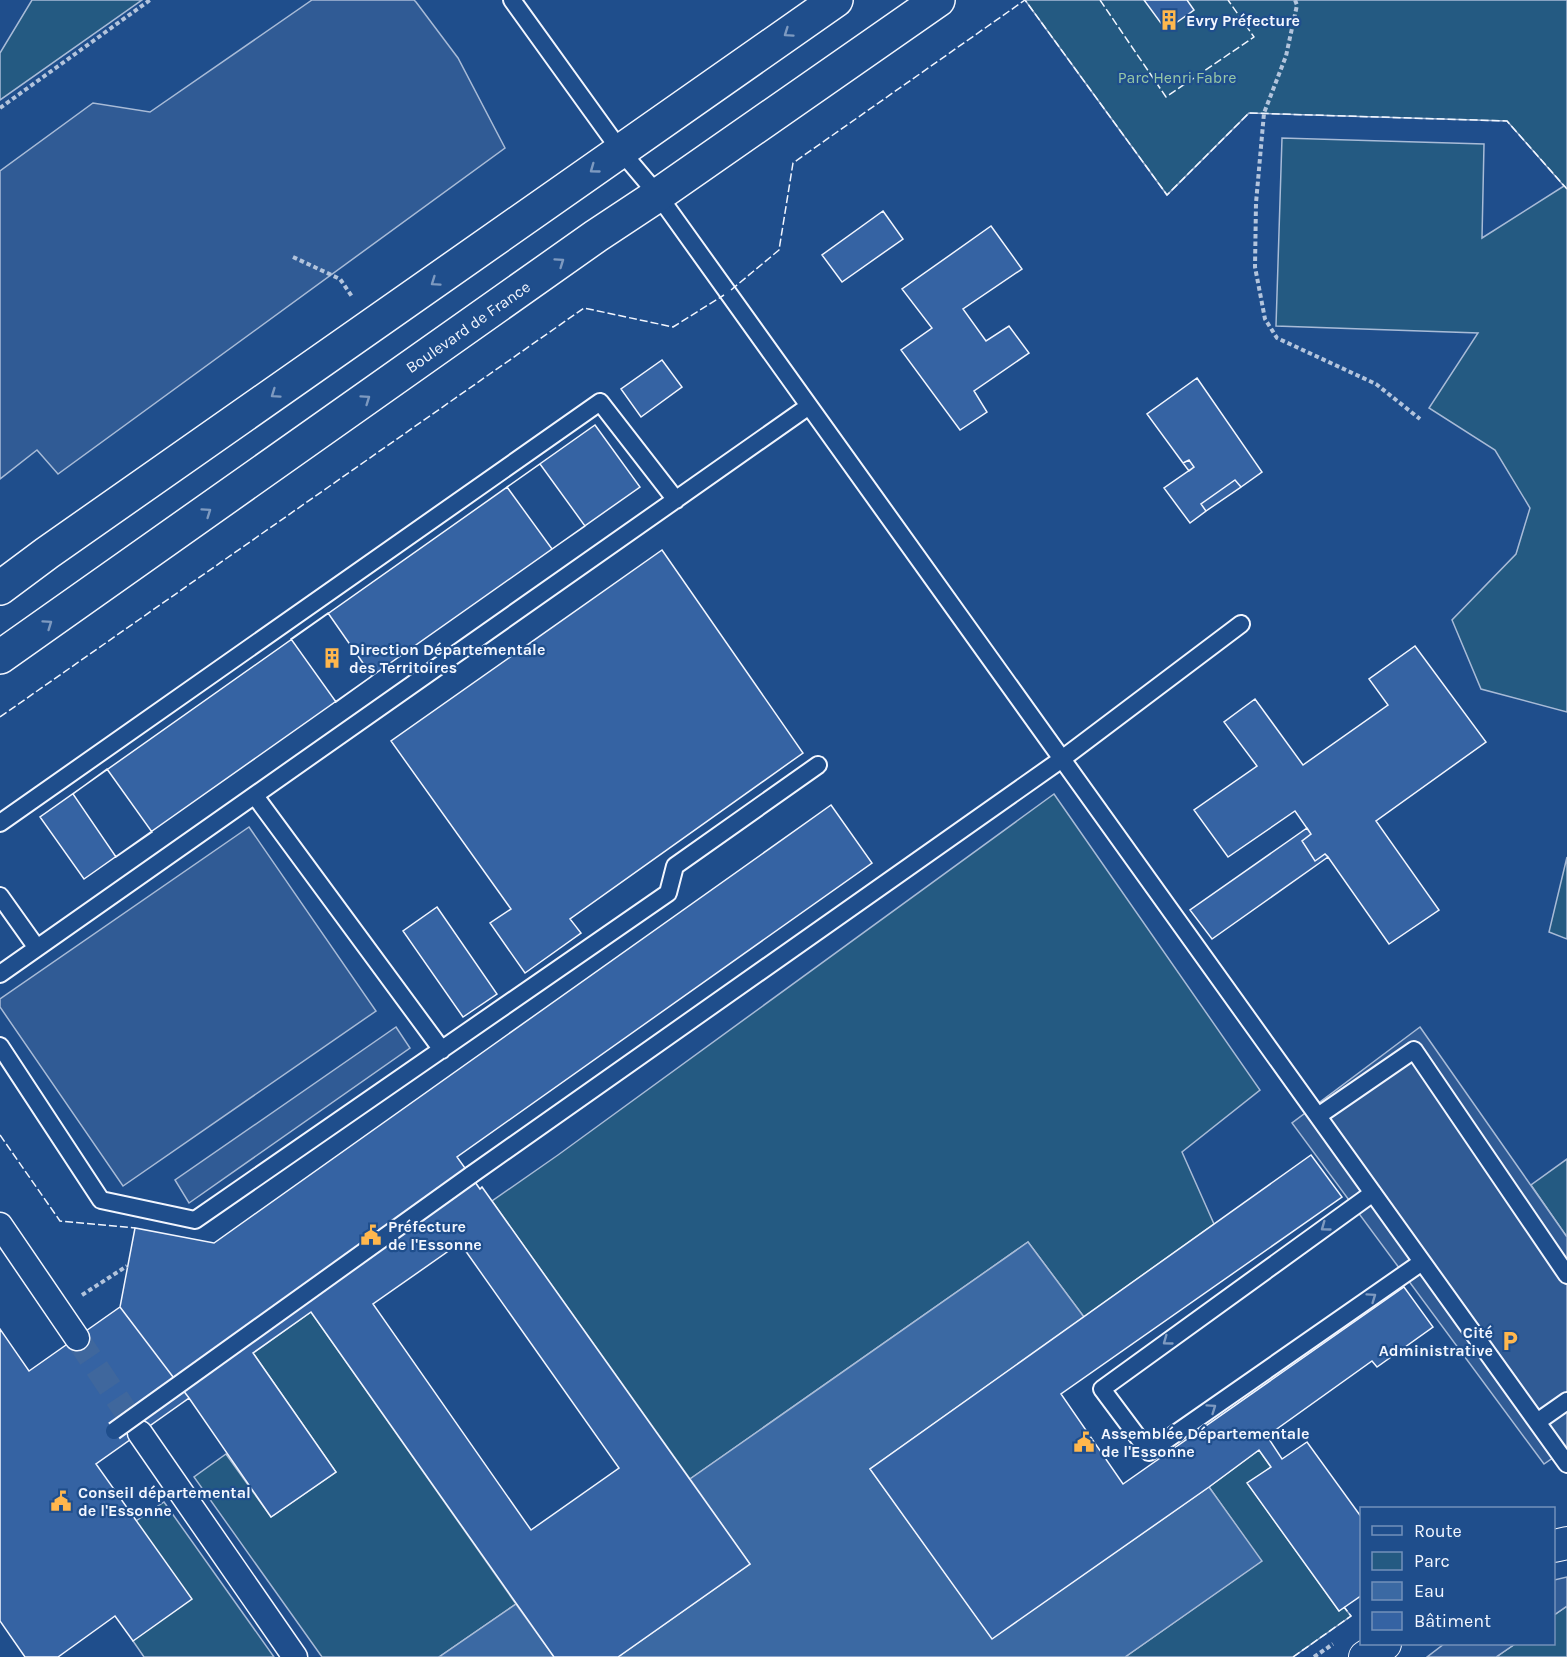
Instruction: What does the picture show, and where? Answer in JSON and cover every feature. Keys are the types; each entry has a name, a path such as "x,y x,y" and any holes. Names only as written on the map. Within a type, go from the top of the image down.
{"main road":[{"path":"0,588 56,546 836,0"},
{"name":"Boulevard de France","path":"0,657 596,236 938,0"}],"street":[{"path":"0,1226 77,1338"},
{"path":"140,1433 295,1657"},
{"path":"1365,1657 1383,1645"}],"lane":[{"path":"512,0 620,150 658,195 1567,1464"},
{"path":"0,823 600,402 676,500"},
{"path":"0,974 809,406"},
{"path":"114,1431 471,1175 1062,759 1241,624"},
{"path":"0,1046 101,1200 195,1220 668,893 675,866 818,765"},
{"path":"255,796 442,1050"},
{"path":"0,896 37,948"},
{"path":"1318,1116 1414,1050 1567,1275"},
{"path":"1373,1193 1102,1389 1149,1452 1422,1262"},
{"path":"1537,1422 1567,1401"}],"path":[{"path":"0,108 150,0"},
{"path":"1295,0 1297,4 1286,56 1264,113 1256,202 1255,267 1265,319 1277,338 1376,384 1420,419"},
{"path":"293,257 340,279 353,298"},
{"path":"58,1310 127,1266"}],"green space":[{"path":"32,0 142,0 0,100 0,53"},
{"name":"Parc Henri Fabre","path":"1025,0 1567,0 1567,712 1481,689 1452,620 1516,554 1530,508 1495,450 1429,408 1478,333 1276,326 1282,138 1484,144 1482,238 1564,186 1507,121 1249,113 1167,195"},
{"path":"1054,794 1260,1090 1182,1152 1214,1224 1084,1317 1028,1242 690,1479 492,1201"},
{"path":"1567,857 1567,939 1549,932"},
{"path":"1567,1159 1567,1237 1531,1185"},
{"path":"311,1312 516,1604 439,1657 322,1657 194,1477 226,1454 271,1517 336,1472 253,1353"},
{"path":"1259,1450 1271,1467 1248,1484 1339,1611 1344,1607 1351,1616 1293,1657 1125,1657 1261,1561 1209,1487"},
{"path":"164,1502 274,1657 144,1657 133,1641 136,1521"},
{"path":"1567,1606 1567,1657 1496,1657 1514,1645 1555,1645 1555,1614"}],"shaded area":[{"path":"312,0 414,0 458,58 505,148 58,474 37,450 0,479 0,171 93,103 150,112"},
{"path":"249,827 376,1011 123,1186 0,1007 0,999"},
{"path":"396,1027 410,1048 189,1203 175,1180"},
{"name":"Cité Administrative","path":"1420,1027 1567,1237 1567,1448 1544,1464 1292,1123"},
{"path":"1567,1577 1567,1606 1555,1614 1555,1580"},
{"path":"1443,1645 1514,1645 1496,1657 1427,1657"}],"water":[{"path":"1028,1242 1084,1317 870,1469 992,1638 1209,1487 1262,1561 1125,1657 618,1657 750,1564 690,1479"},
{"path":"516,1604 554,1657 439,1657"}],"building":[{"name":"Evry Préfecture","path":"1144,0 1187,0 1194,10 1166,30"},
{"path":"883,211 903,239 842,282 822,255"},
{"path":"991,226 1022,269 963,309 986,341 1009,326 1029,353 974,391 987,412 960,430 901,350 932,328 902,289"},
{"path":"662,360 682,387 641,417 621,389"},
{"path":"1197,378 1262,472 1241,487 1235,480 1201,504 1206,511 1190,523 1164,488 1194,467 1189,460 1183,463 1147,414"},
{"name":"Direction Départementale des Territoires","path":"595,425 640,487 84,879 40,817"},
{"path":"1189,460 1194,467 1189,471 1183,463"},
{"path":"540,464 585,526 552,549 507,487"},
{"path":"1235,480 1241,487 1206,511 1201,504"},
{"path":"662,550 803,753 570,919 581,933 525,973 490,923 511,909 391,741"},
{"path":"328,613 372,676 336,702 291,639"},
{"path":"1415,646 1486,742 1376,821 1439,910 1389,944 1328,857 1325,854 1315,861 1302,841 1311,834 1295,811 1228,857 1194,810 1257,766 1224,722 1255,699 1303,765 1388,705 1369,679"},
{"path":"107,769 152,832 116,857 73,794"},
{"name":"Préfecture de l'Essonne","path":"831,805 872,863 457,1157 480,1189 482,1187 750,1564 618,1657 554,1657 311,1312 253,1353 336,1472 271,1517 189,1398 120,1307 135,1228 214,1243","holes":["460,1243 619,1468 531,1530 373,1304"]},
{"path":"1307,828 1311,834 1302,841 1315,861 1325,854 1328,857 1212,939 1190,910"},
{"path":"437,907 497,994 463,1017 403,931"},
{"path":"1311,1155 1342,1197 1061,1394 1123,1484 1404,1287 1433,1327 1377,1367 1372,1361 1267,1436 1282,1459 1307,1442 1360,1515 1360,1596 1339,1611 1247,1483 1271,1467 1259,1450 992,1639 870,1469"},
{"name":"Conseil départemental de l'Essonne","path":"120,1307 189,1398 96,1464 192,1599 133,1641 115,1616 58,1657 25,1657 0,1621 0,1329 29,1371"}],"tunnel":[{"path":"77,1338 140,1433"}],"fence":[{"path":"731,290 779,250 793,163 1025,0 1167,195 1249,113 1507,121 1567,189"},
{"path":"1100,0 1166,97 1254,37 1228,0"},
{"path":"0,717 584,308 673,327 724,295"},
{"path":"0,1135 60,1221 135,1228"},
{"path":"1293,1657 1351,1616 1344,1607"}],"place":[{"name":"Evry Préfecture","path":"1169,20"},
{"name":"Direction Départementale des Territoires","path":"332,658"},
{"name":"Préfecture de l'Essonne","path":"371,1235"},
{"name":"Cité Administrative","path":"1510,1341"},
{"name":"Assemblée Départementale de l'Essonne","path":"1084,1442"},
{"name":"Conseil départemental de l'Essonne","path":"61,1501"}]}
